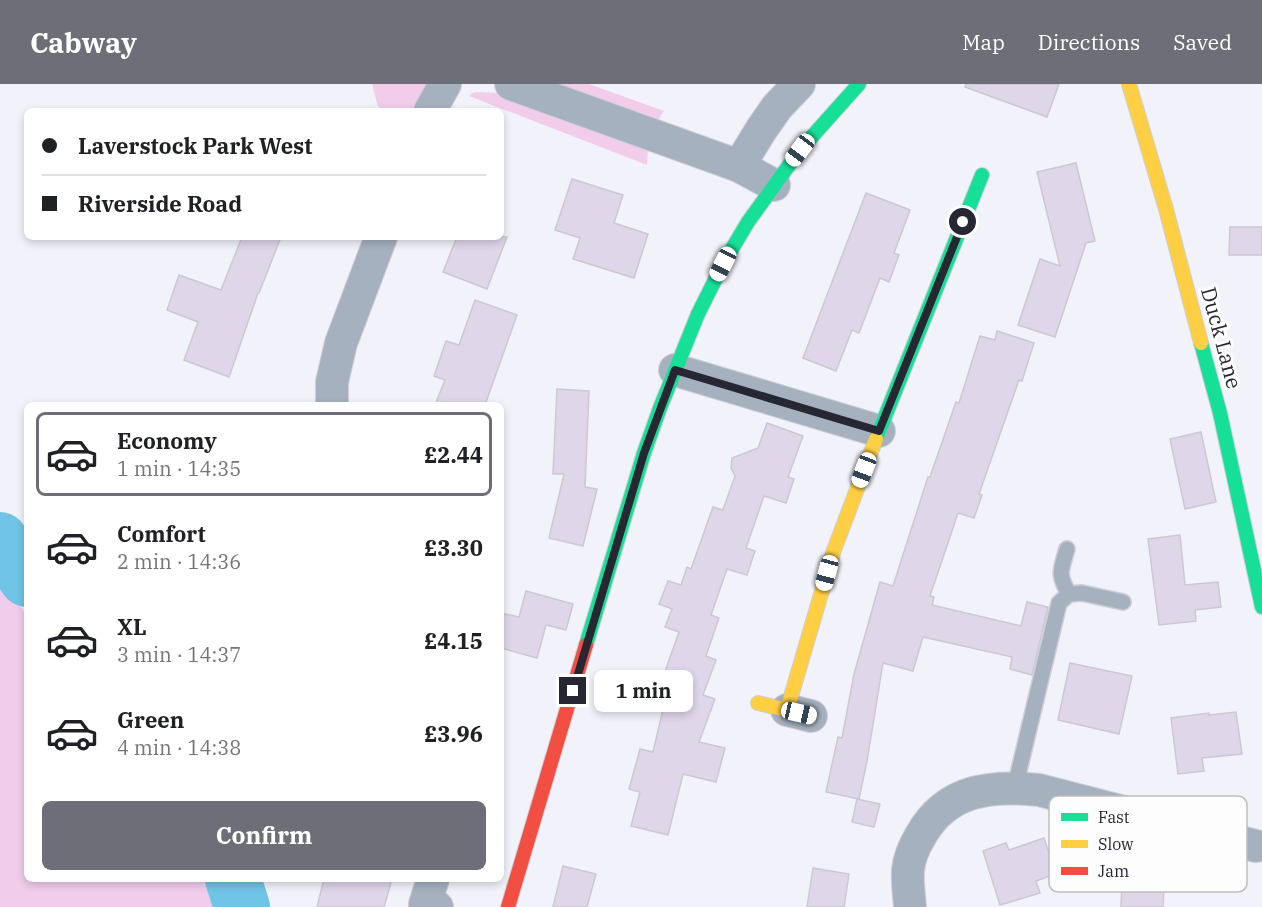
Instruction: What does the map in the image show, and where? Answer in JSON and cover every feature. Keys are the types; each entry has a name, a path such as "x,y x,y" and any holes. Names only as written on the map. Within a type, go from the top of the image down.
{"street":[{"path":"432,108 445,84"},
{"path":"511,84 739,166 774,185"},
{"path":"739,166 777,107 799,84"},
{"path":"508,907 644,453 698,314 723,264 748,222 800,150 859,84"},
{"name":"Duck Lane","path":"1129,84 1166,209 1220,413 1262,607"},
{"path":"786,710 834,550 879,431 982,175"},
{"path":"332,402 332,382 341,343 380,240"},
{"path":"675,370 879,431"},
{"path":"910,907 908,869 916,845 927,825 944,807 989,788 1015,787 1062,796"},
{"path":"1247,844 1256,846"}],"lane":[{"path":"1067,549 1061,570 1061,581 1069,594"},
{"path":"1015,787 1059,603 1069,594 1082,592 1124,602"}],"shaded area":[{"path":"372,84 427,84 417,108 378,107"},
{"path":"548,84 589,84 664,111 656,123"},
{"path":"472,93 497,93 648,148 647,165 469,96"},
{"path":"0,576 24,612 24,882 206,882 215,907 0,907"}],"building":[{"path":"966,84 1059,84 1047,117 965,87"},
{"path":"1076,163 1095,241 1086,243 1055,337 1018,325 1040,259 1060,266 1037,172"},
{"path":"572,179 623,195 614,223 648,234 634,278 573,259 580,238 555,230"},
{"path":"866,193 910,210 894,253 899,255 889,282 880,278 859,333 852,330 836,371 803,358"},
{"path":"1230,227 1262,227 1262,255 1229,255"},
{"path":"504,237 507,237 487,289 443,272 456,240 504,240"},
{"path":"241,240 280,240 258,293 229,377 184,360 198,322 167,310 179,275 221,290"},
{"path":"475,300 517,315 486,402 436,402 445,380 434,376 446,341 459,345"},
{"path":"997,331 1034,343 979,494 982,495 974,518 958,513 930,596 934,597 932,605 1021,626 1027,602 1048,607 1032,675 1010,669 1012,657 923,637 913,671 883,663 859,799 826,792 838,737 842,738 854,674 880,582 893,586 928,477 930,477 956,402 959,403 980,336 995,340"},
{"path":"557,389 589,391 585,487 597,489 583,546 549,538 564,474 553,474"},
{"path":"767,423 803,436 788,477 794,479 786,503 764,496 746,548 755,551 747,575 727,569 711,615 719,618 706,656 716,660 703,695 715,699 699,742 725,748 716,782 683,774 668,835 631,826 640,792 629,789 640,749 653,752 670,683 662,680 679,632 665,627 672,609 659,604 668,581 681,585 687,567 691,569 713,507 723,510 735,476 731,468 732,458 758,448"},
{"path":"1201,432 1216,502 1185,509 1170,439"},
{"path":"1180,535 1185,585 1218,582 1221,607 1195,610 1196,621 1159,625 1148,539"},
{"path":"526,591 573,604 566,630 546,625 537,658 504,649 504,614 519,617"},
{"path":"1070,663 1132,676 1119,734 1058,720"},
{"path":"1236,712 1242,754 1202,758 1204,771 1178,774 1171,718"},
{"path":"857,799 880,804 874,827 852,822"},
{"path":"1044,838 1049,853 1049,876 1036,881 1040,893 1000,905 983,851 1006,843 1009,850"},
{"path":"563,866 596,874 587,907 553,907"},
{"path":"813,868 849,874 844,907 807,907"},
{"path":"323,882 391,882 384,907 317,907"},
{"path":"1122,892 1164,892 1163,907 1121,907"}],"waterway":[{"path":"0,540 24,575"},
{"path":"234,882 242,907"}],"traffic: fast":[{"path":"586,645 644,453 698,314 723,264 748,222 800,150 859,84"},
{"path":"876,439 982,175"},
{"path":"1201,343 1220,413 1262,607"}],"traffic: slow":[{"path":"1129,84 1166,209 1201,343"},
{"path":"758,703 787,710 834,550 876,439"}],"traffic: jam":[{"path":"508,907 586,645"}],"route":[{"path":"573,691 644,453 675,370 879,431 963,222"}]}
